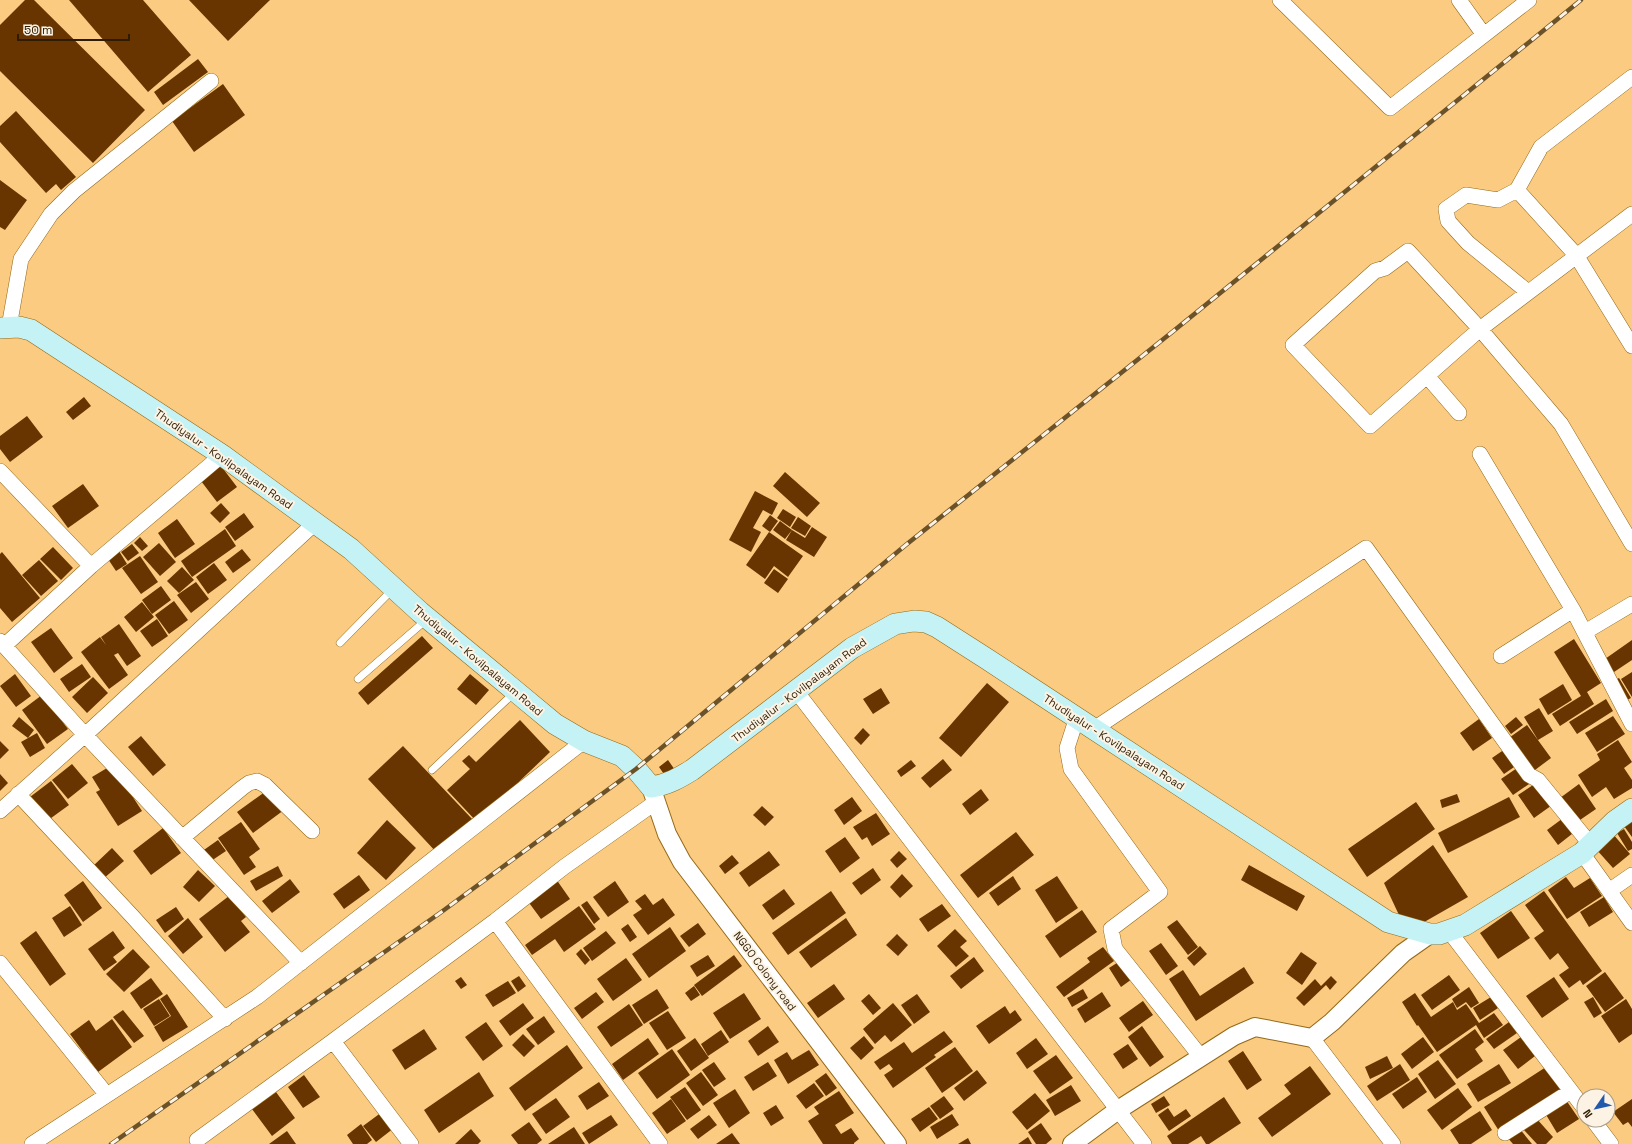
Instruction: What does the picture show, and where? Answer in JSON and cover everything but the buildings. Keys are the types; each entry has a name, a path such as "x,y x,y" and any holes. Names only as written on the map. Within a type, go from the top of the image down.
{"main road":[{"name":"Thudiyalur - Kovilpalayam Road","path":"4,327 19,327 31,330 222,455 351,549 428,619 555,724 584,742 622,756 636,769 654,794 660,786 675,780 692,770 852,648 894,624 914,620 926,622 937,627 1388,922 1439,932"},
{"path":"1439,932 1465,925 1587,849 1615,821 1632,809"}],"street":[{"path":"1280,0 1390,108 1529,0"},
{"path":"1459,0 1484,35"},
{"path":"1528,292 1468,243 1448,221 1446,209 1466,195 1498,200 1517,190 1541,147 1632,77"},
{"path":"4,327 21,259 51,214 74,191 211,81"},
{"path":"1517,190 1576,256 1632,346"},
{"path":"1632,214 1480,330 1370,426 1293,345 1375,271 1385,268 1408,251 1480,330 1561,424 1632,544"},
{"path":"1427,376 1459,413"},
{"path":"1480,454 1573,610 1632,724"},
{"path":"222,455 2,644 85,735 301,963"},
{"path":"0,471 91,566"},
{"path":"0,811 85,735 315,523"},
{"path":"1094,729 1366,548 1529,775 1538,780 1587,849 1610,891 1632,923"},
{"path":"1585,632 1632,604"},
{"path":"1501,656 1573,610"},
{"path":"796,691 1144,1144"},
{"path":"1077,718 1067,748 1071,769 1160,892 1111,929 1115,949 1201,1057"},
{"path":"32,1144 257,997 584,742"},
{"path":"182,838 242,788 257,780 265,785 312,831"},
{"path":"18,794 132,916 225,1019"},
{"path":"196,1143 495,921 654,794"},
{"name":"NGGO Colony road","path":"654,794 667,834 682,862 897,1144"},
{"path":"1610,891 1632,875"},
{"path":"495,921 660,1144"},
{"path":"1312,1038 1332,1022 1403,953 1439,932 1576,1098"},
{"path":"0,963 107,1095"},
{"path":"1072,1144 1118,1110 1234,1036 1255,1027 1312,1038 1393,1144"},
{"path":"333,1041 410,1144"},
{"path":"1505,1133 1571,1091"},
{"path":"1599,1128 1611,1144"}],"lane":[{"path":"340,643 394,588"},
{"path":"358,679 428,619"},
{"path":"432,770 516,692"}],"railway":[{"path":"111,1144 440,913 636,769 907,544 1171,333 1581,0"}]}
